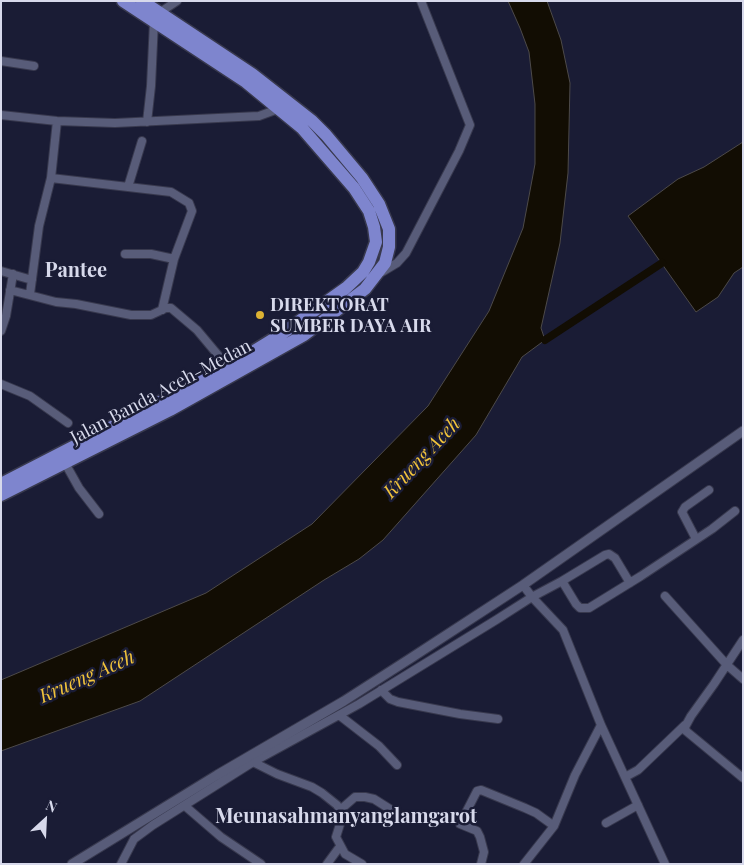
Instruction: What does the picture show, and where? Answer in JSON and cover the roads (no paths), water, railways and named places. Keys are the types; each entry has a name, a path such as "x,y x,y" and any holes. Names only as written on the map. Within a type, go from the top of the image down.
{"highway":[{"name":"Jalan Banda Aceh-Medan","path":"1,484 170,410 304,335 365,289 385,263 389,247 389,229 380,204 362,178 312,121 252,74 157,17 123,1"},
{"name":"Jalan Banda Aceh-Medan","path":"1,495 62,458 280,335 346,288 363,272 369,262 376,242 369,211 354,188 302,128 246,82 157,17 142,1"}],"street":[{"path":"147,122 157,17 177,1"},
{"path":"379,273 403,258 459,151 470,124 421,1"},
{"path":"1,61 34,66"},
{"path":"1,115 57,121 115,123 260,116 278,109"},
{"path":"30,294 39,226 51,178 57,121"},
{"path":"128,187 142,141"},
{"path":"51,178 171,192 189,203 192,211 174,259 162,310"},
{"path":"125,254 151,254 174,259"},
{"path":"1,271 32,280"},
{"path":"1,332 5,322 13,274"},
{"path":"10,290 56,302 131,315 151,315 169,308 197,330 228,366"},
{"path":"1,384 30,396 68,422"},
{"path":"72,864 217,775 344,701 523,585 743,432"},
{"path":"62,458 79,488 99,514"},
{"path":"696,539 682,512 685,507 709,490"},
{"path":"562,581 576,604 584,609 630,583 735,511"},
{"path":"122,863 134,839 153,825 186,806 253,762 339,715 532,597 605,555 609,554 615,558 630,583"},
{"path":"523,585 563,630 601,725 665,864"},
{"path":"665,596 727,665 743,680"},
{"path":"625,777 638,770 685,726 743,640"},
{"path":"381,690 390,699 398,702 498,719"},
{"path":"339,715 378,746 398,765"},
{"path":"524,864 554,826 576,775 601,725"},
{"path":"685,726 686,731 743,778"},
{"path":"253,762 322,793 337,805 340,810 341,821 336,837 345,854 362,864"},
{"path":"481,864 484,852 480,836 477,831 460,824 477,791 481,790 531,810 554,826"},
{"path":"340,810 354,797 365,797 374,799 393,811 402,820"},
{"path":"606,823 638,805"},
{"path":"186,806 221,837 261,864"},
{"path":"327,864 338,849"}],"water":[{"name":"Krueng Aceh","path":"508,1 547,1 561,40 570,83 568,173 560,243 541,328 545,340 522,357 476,435 383,540 359,559 140,701 1,751 1,680 206,593 312,524 428,406 489,311 523,228 535,164 535,104 529,52"},
{"path":"743,142 743,267 734,273 718,297 696,312 628,216 678,179 704,167"}],"waterway":[{"path":"545,340 662,263"}],"place":[{"name":"DIREKTORAT SUMBER DAYA AIR","path":"260,315"}],"district":[{"name":"Pantee","path":"76,271"},
{"name":"Meunasahmanyanglamgarot","path":"346,817"}]}
